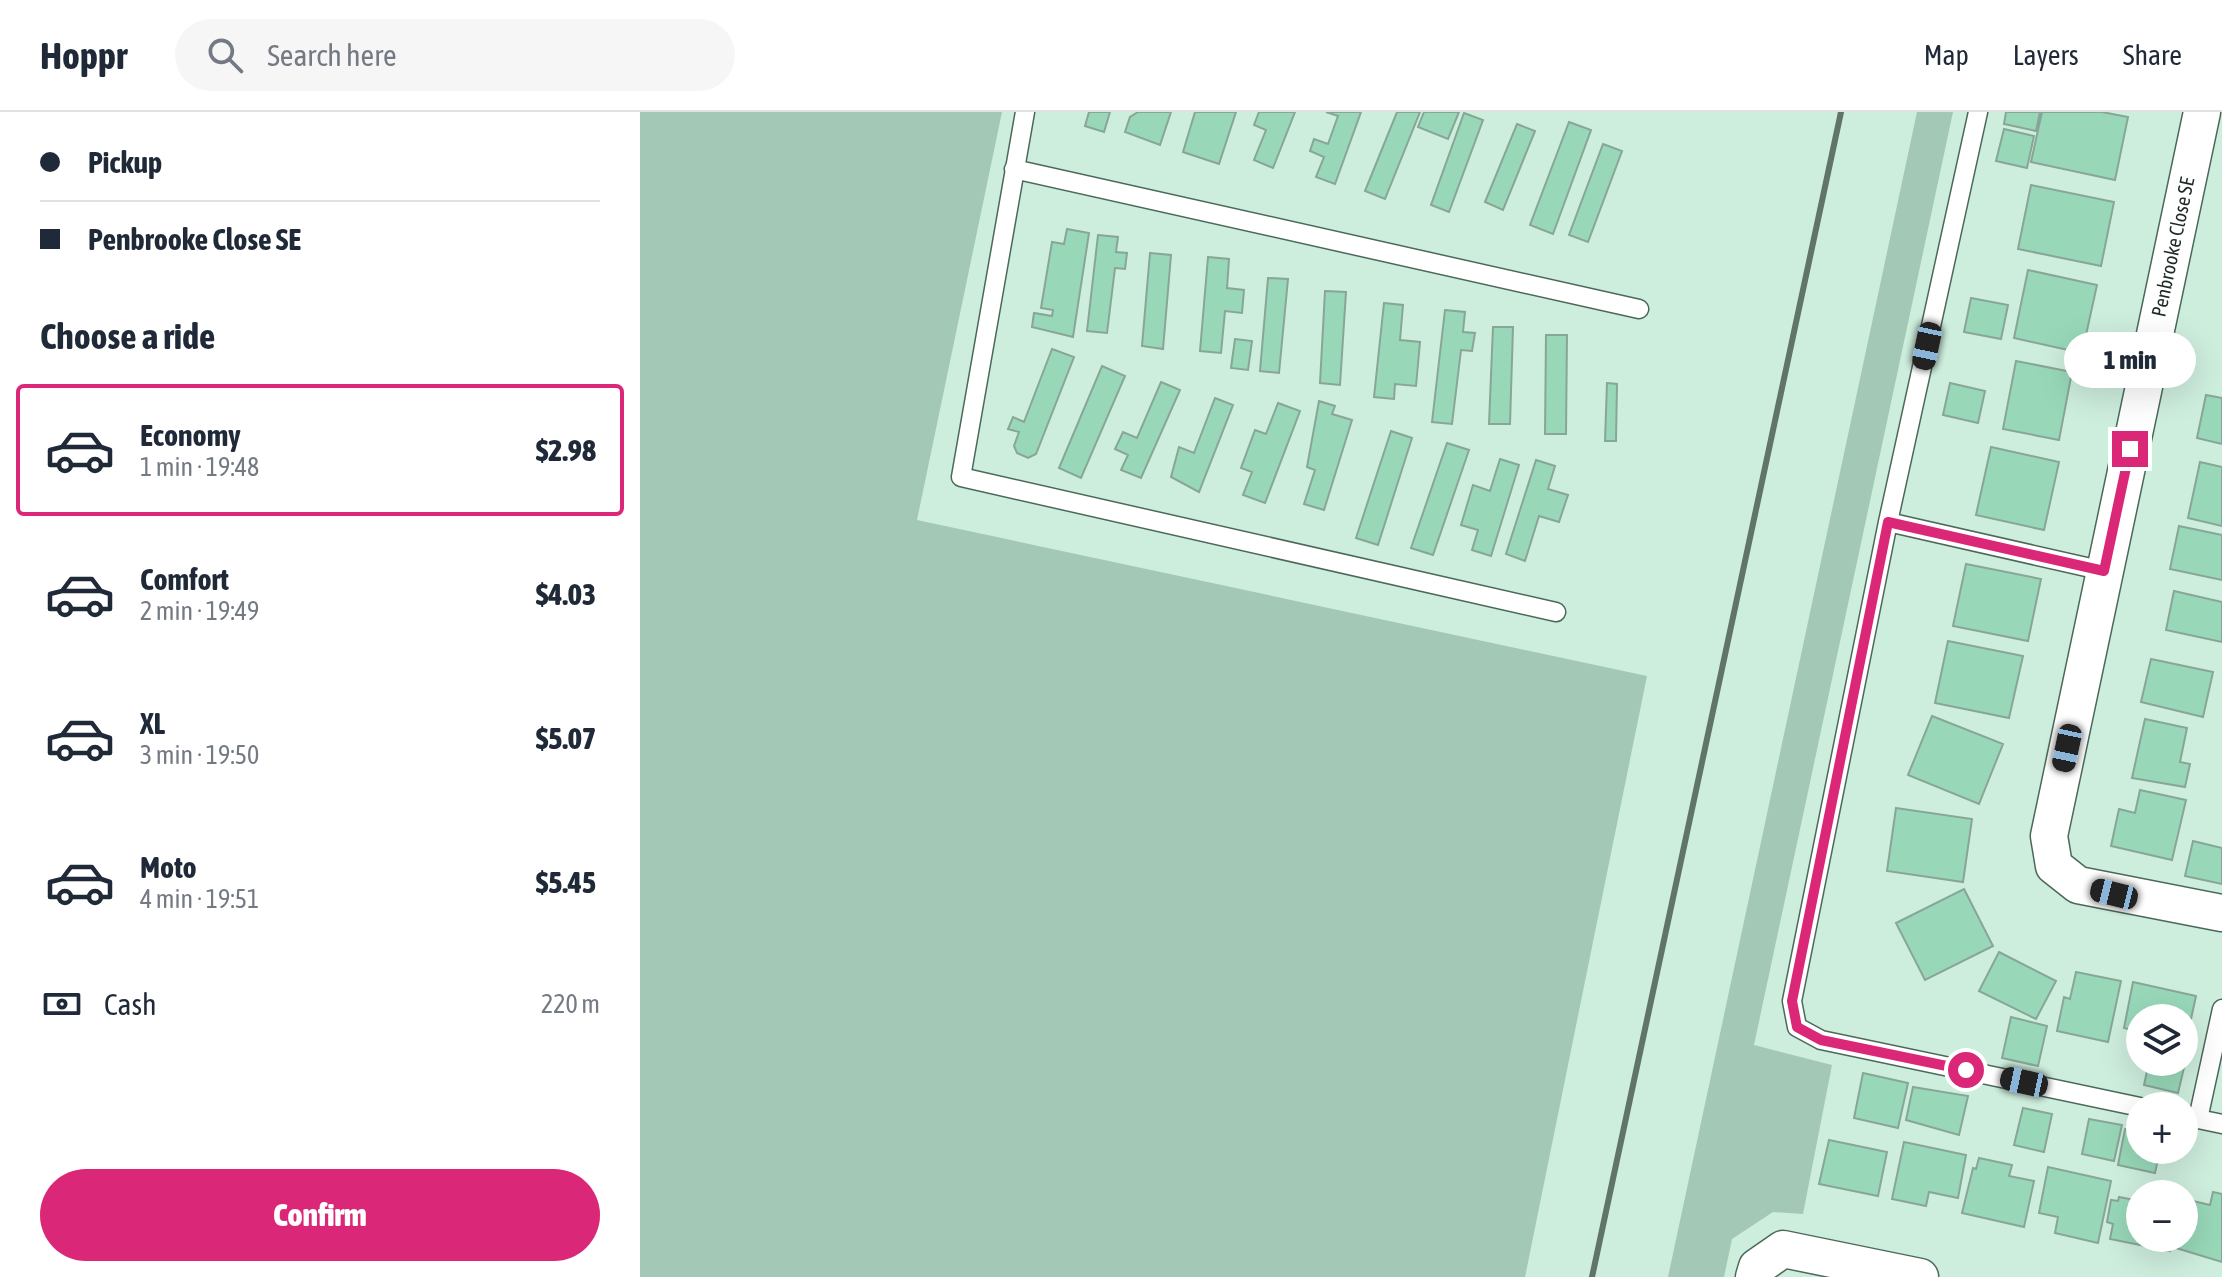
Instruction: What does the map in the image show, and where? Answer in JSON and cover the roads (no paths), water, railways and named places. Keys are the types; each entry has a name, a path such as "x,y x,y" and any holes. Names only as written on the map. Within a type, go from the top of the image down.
{"street":[{"name":"Penbrooke Close SE","path":"2202,112 2049,836 2054,866 2078,885 2222,913"},
{"path":"1754,1277 1757,1267 1783,1249 1920,1277"}],"lane":[{"path":"1025,112 961,477 1556,612"},
{"path":"1978,112 1888,522 1792,1001 1797,1027 1821,1040 2126,1104"},
{"path":"1014,169 1639,309"},
{"path":"1888,522 2104,571"},
{"path":"2198,1093 2222,1009"},
{"path":"2198,1119 2222,1124"}],"railway":[{"path":"1592,1277 1841,112"}]}
